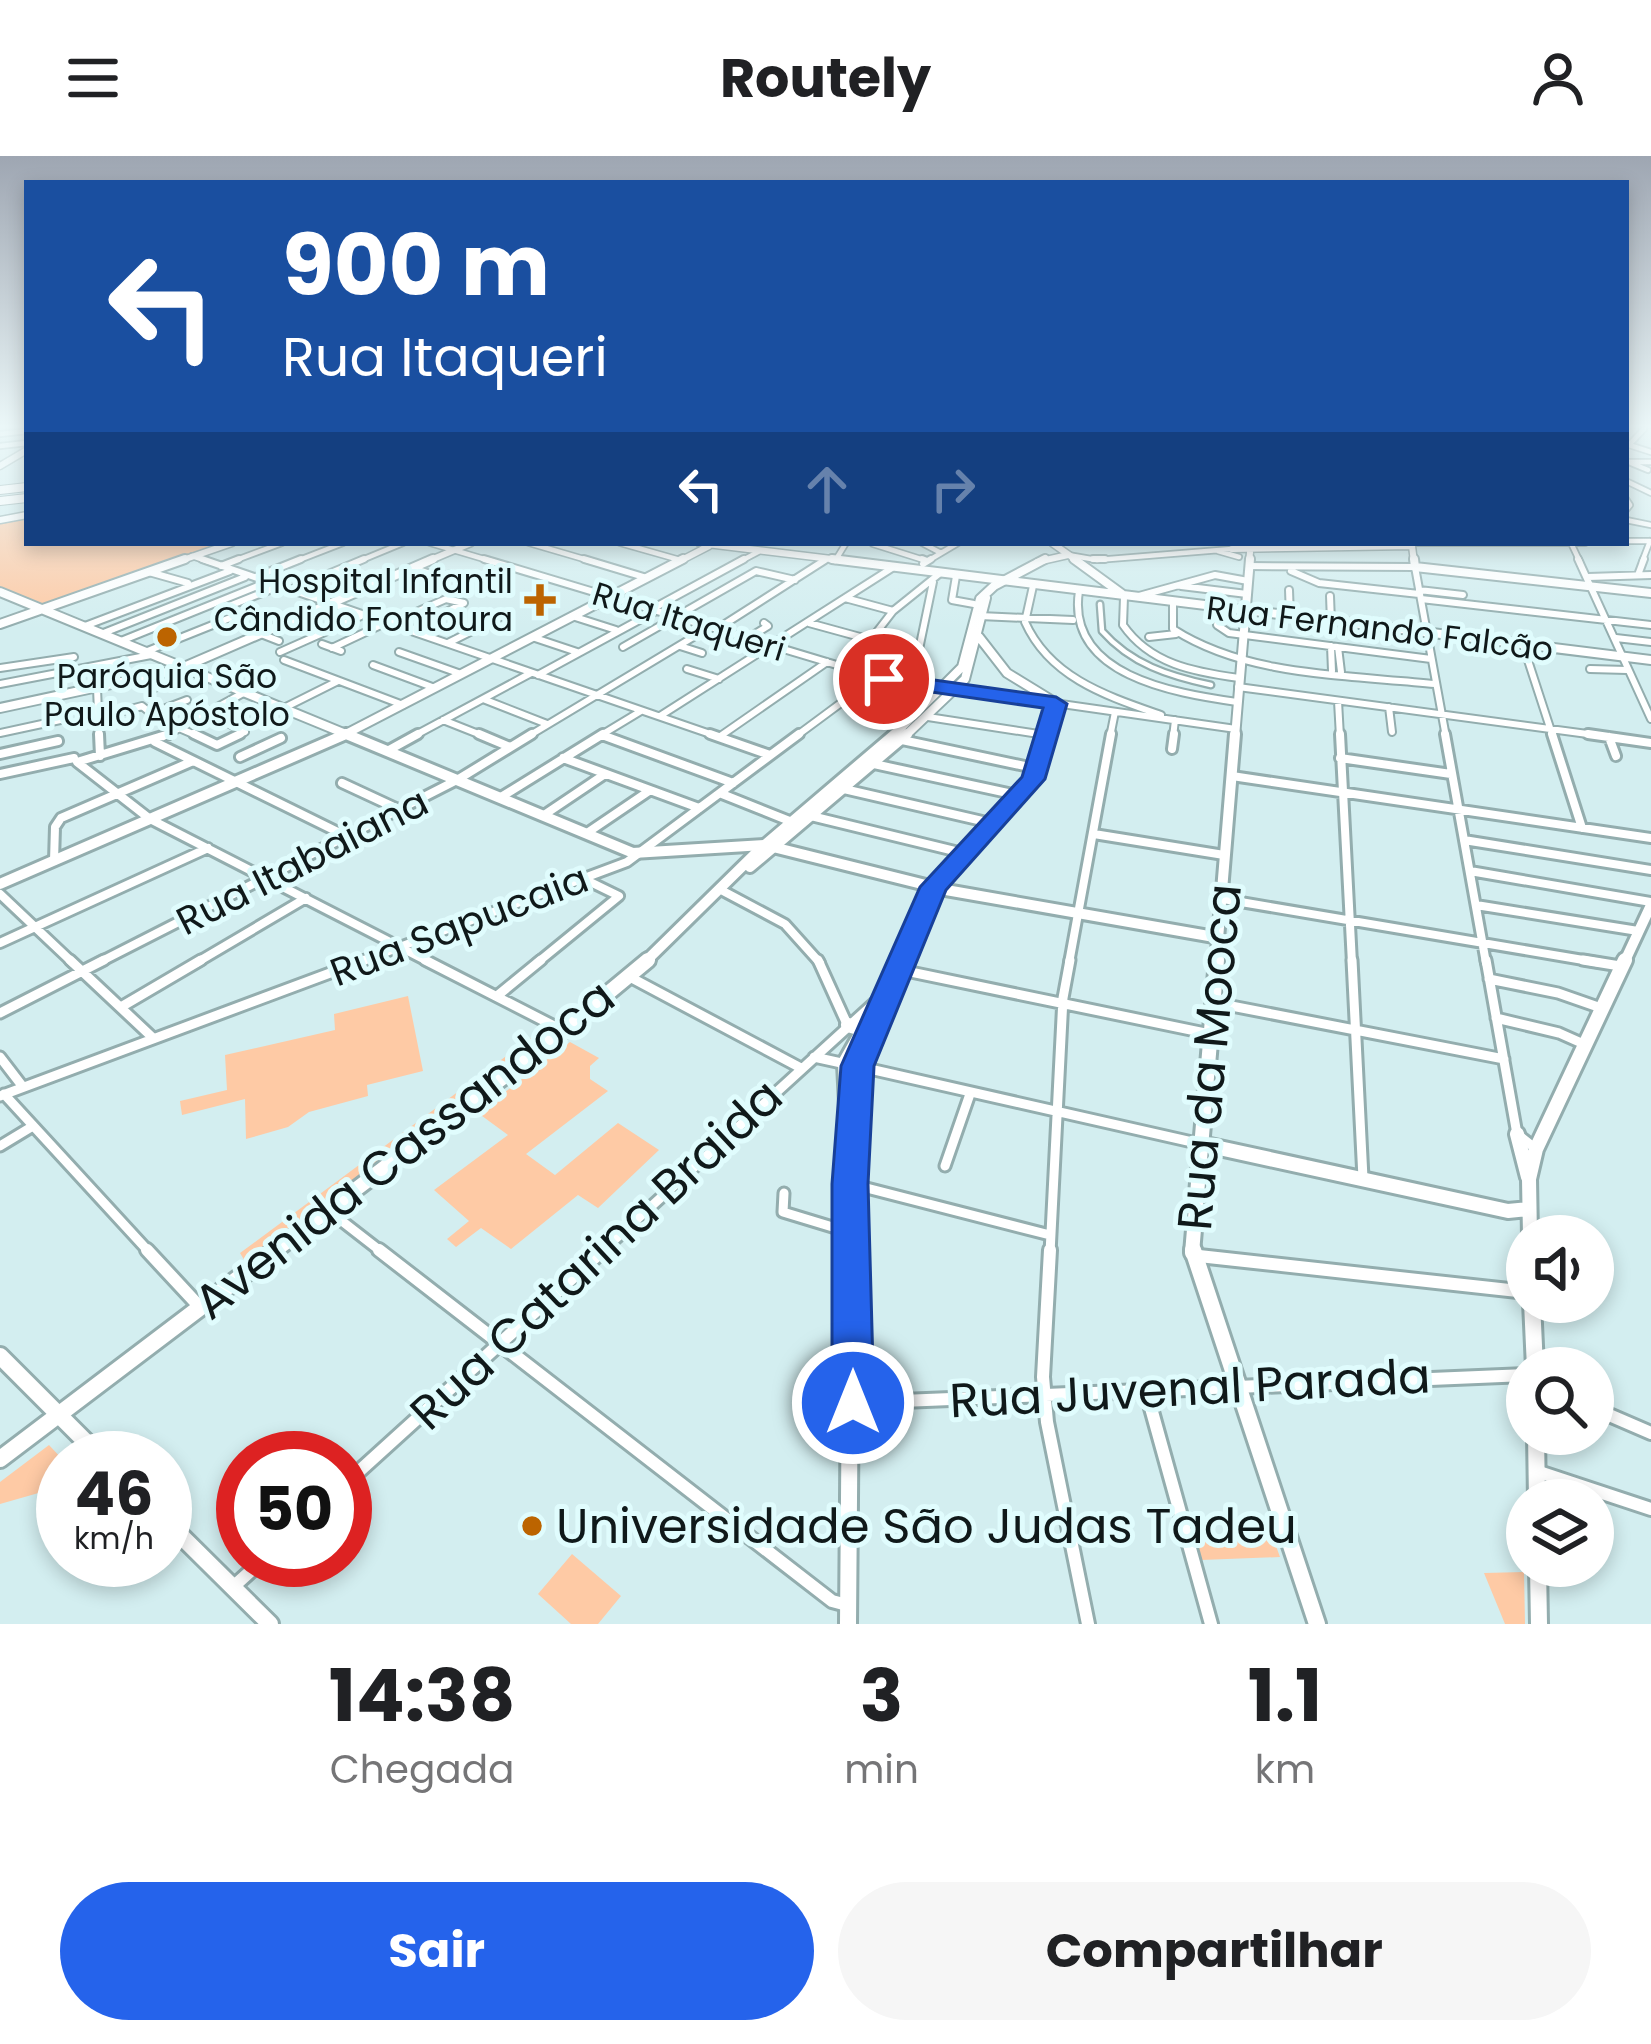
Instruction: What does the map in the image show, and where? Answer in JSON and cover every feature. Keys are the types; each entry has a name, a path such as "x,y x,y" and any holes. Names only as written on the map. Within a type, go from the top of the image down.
{"main road":[{"path":"0,624 223,546"},
{"path":"0,708 184,668 464,546"},
{"path":"0,884 347,734 704,546"},
{"name":"Rua Fernando Falcão","path":"720,546 936,578 1112,592 1651,660"},
{"path":"1056,546 1112,592"},
{"path":"1215,548 1248,554 1394,546"},
{"path":"1412,546 1415,567 1590,582 1651,593"},
{"name":"Rua da Mooca","path":"1248,554 1192,1256 1316,1624"},
{"path":"974,604 1002,582 1068,555"},
{"path":"980,616 985,599 1002,582"},
{"path":"0,592 642,853 770,846 934,887 1220,938"},
{"name":"Avenida Cassandoca","path":"0,1459 563,1030 739,872 811,817 869,762 902,740 950,689 965,656 974,604"},
{"name":"Avenida Cassandoca","path":"770,846 970,669 980,616"},
{"path":"848,1615 853,1403 851,1065 934,887 1039,769 1056,704 1007,673 978,634"},
{"path":"1529,1179 1538,1144 1651,903"},
{"path":"848,1025 866,1039"},
{"path":"1516,1128 1529,1179 1529,1215"},
{"path":"1201,1144 1508,1211 1529,1209"},
{"path":"1508,1211 1512,1215"},
{"path":"0,1356 75,1431"},
{"path":"1537,1455 1537,1479"},
{"path":"192,1547 216,1570"},
{"path":"233,1587 270,1624"},
{"path":"1538,1587 1539,1624"}],"street":[{"path":"1638,575 1651,541"},
{"path":"1629,543 1647,549"},
{"path":"220,566 273,546"},
{"path":"101,634 335,546"},
{"path":"290,590 396,546"},
{"name":"Rua Itaqueri","path":"440,546 876,677 1236,729"},
{"path":"540,546 647,578"},
{"path":"631,546 680,560"},
{"path":"830,561 843,546"},
{"path":"879,546 927,561"},
{"path":"928,546 941,553"},
{"path":"911,571 953,546"},
{"path":"1573,546 1651,719"},
{"path":"1068,555 1097,560 1215,548 1300,572 1415,567 1516,1128 1538,1144"},
{"path":"387,751 578,653 758,552"},
{"path":"192,556 771,756"},
{"path":"1089,570 1098,566 1097,560"},
{"name":"Rua Itabaiana","path":"0,1013 458,780 678,646 830,561"},
{"path":"413,568 446,576 430,583"},
{"path":"659,717 892,568"},
{"path":"85,626 231,570"},
{"path":"622,647 756,571 794,580"},
{"path":"149,572 188,583"},
{"path":"1300,572 1319,583 1651,625"},
{"path":"1248,581 1218,574 1131,598 1123,625 1139,646 1239,683 1338,701 1651,742"},
{"path":"1590,582 1651,575"},
{"path":"956,576 958,590 952,600 974,604"},
{"path":"849,668 893,611 936,578"},
{"path":"912,683 936,578"},
{"path":"121,641 267,582"},
{"path":"1174,585 1247,594"},
{"path":"229,606 278,586"},
{"path":"1033,586 1024,618 1037,645 1061,669 1111,696 1175,720 1172,748"},
{"path":"1288,590 1290,617"},
{"path":"1079,591 1072,620 1093,651 1128,673 1180,692 1237,702"},
{"path":"1420,594 1463,595"},
{"path":"1330,596 1331,622"},
{"path":"332,648 451,598 464,603 410,631"},
{"path":"845,598 893,611"},
{"path":"903,603 928,607"},
{"path":"1173,603 1170,624 1198,646 1241,658 1436,685"},
{"path":"1100,604 1102,631 1125,653 1152,668 1211,686"},
{"path":"1220,608 1219,627 1244,636 1431,659"},
{"path":"248,609 288,623"},
{"path":"446,644 506,614"},
{"path":"362,615 282,656 403,705"},
{"path":"572,616 619,631"},
{"path":"980,616 1072,620"},
{"path":"0,684 149,653 230,618"},
{"path":"807,622 871,640"},
{"path":"748,638 768,626 764,623"},
{"path":"261,634 294,646"},
{"path":"1149,637 1177,634"},
{"path":"532,637 578,653"},
{"path":"1614,638 1651,642"},
{"path":"322,644 341,651"},
{"path":"1523,645 1582,828"},
{"path":"678,646 702,653"},
{"path":"1335,647 1336,671"},
{"path":"399,652 461,674"},
{"path":"0,668 74,657"},
{"path":"718,738 827,662"},
{"path":"373,665 436,688"},
{"path":"1591,669 1589,666 1629,670"},
{"path":"687,669 719,680"},
{"path":"149,676 160,684 149,691"},
{"name":"Rua Sapucaia","path":"2,1095 642,853 876,677"},
{"path":"284,708 340,681"},
{"path":"97,688 100,756"},
{"path":"244,692 155,742 76,762 150,819 563,1030"},
{"path":"1639,692 1651,694"},
{"path":"482,699 548,725"},
{"path":"101,717 140,706 156,717 187,700"},
{"path":"1338,701 1363,1180"},
{"path":"1389,707 1392,732"},
{"path":"499,798 641,711"},
{"path":"179,728 219,745 244,734 243,728 207,712"},
{"path":"1088,1624 1042,1395 1062,1004 1115,712"},
{"path":"928,717 1048,736"},
{"path":"0,733 65,718"},
{"path":"443,720 512,748"},
{"path":"602,735 734,784"},
{"path":"1609,737 1616,756"},
{"path":"239,758 281,738"},
{"path":"902,740 1039,769"},
{"path":"0,754 58,741"},
{"path":"155,742 347,836"},
{"path":"254,751 278,764"},
{"path":"0,774 74,758"},
{"path":"563,758 700,808"},
{"path":"1340,758 1451,774"},
{"path":"54,861 57,821 193,761"},
{"path":"869,762 1017,796"},
{"path":"542,816 605,774"},
{"path":"1232,776 1651,838"},
{"path":"342,783 400,810"},
{"path":"844,789 991,824"},
{"path":"586,834 650,791"},
{"path":"721,794 792,822"},
{"path":"811,817 963,853"},
{"path":"1094,834 1226,856"},
{"path":"1464,840 1651,870"},
{"path":"0,943 208,848"},
{"path":"1470,871 1651,903"},
{"path":"497,996 618,897 615,891 582,878"},
{"path":"723,891 776,916 804,938 848,1025"},
{"path":"0,894 153,1038"},
{"path":"121,1007 306,898"},
{"path":"1223,899 1622,966"},
{"path":"1476,905 1638,931"},
{"path":"896,969 1211,1034"},
{"path":"628,976 800,1067"},
{"path":"1490,980 1558,993 1602,1009"},
{"name":"Rua Catarina Braida","path":"372,1459 885,993"},
{"path":"1214,1002 1504,1059"},
{"path":"1496,1018 1558,1033 1587,1046"},
{"path":"812,1056 1201,1144"},
{"path":"0,1057 23,1087"},
{"path":"945,1166 970,1094"},
{"path":"2,1095 200,1307"},
{"path":"0,1147 33,1126"},
{"path":"850,1184 1050,1235"},
{"path":"784,1192 783,1212 851,1233"},
{"path":"329,1211 848,1615"},
{"path":"1192,1256 1506,1290"},
{"name":"Rua Juvenal Parada","path":"853,1403 1506,1376"},
{"path":"1146,1390 1211,1624"},
{"path":"1614,1417 1651,1433"},
{"path":"1537,1471 1651,1509"}],"shaded area":[{"path":"24,517 24,546 214,546 45,608 0,589 0,521"},
{"path":"408,996 423,1071 367,1085 368,1096 309,1112 288,1127 246,1139 245,1099 182,1115 180,1101 227,1090 225,1055 335,1030 334,1014"},
{"path":"544,1028 549,1034 246,1263 240,1253"},
{"path":"570,1042 599,1058 590,1066 590,1079 608,1091 526,1154 555,1175 618,1123 659,1150 598,1208 578,1195 511,1249 481,1228 456,1247 447,1239 469,1221 434,1190 508,1135 478,1113"},
{"path":"36,1455 36,1494 0,1504 0,1482"},
{"path":"1272,1535 1280,1557 1201,1560 1195,1538"},
{"path":"572,1554 621,1596 598,1624 571,1624 538,1594"},
{"path":"1506,1572 1506,1587 1524,1587 1525,1624 1505,1624 1484,1573"}],"place":[{"name":"Hospital Infantil Cândido Fontoura","path":"540,600"},
{"name":"Paróquia São Paulo Apóstolo","path":"167,637"},
{"name":"Universidade São Judas Tadeu","path":"532,1526"}],"route":[{"path":"853,1403 850,1184 857,1066 934,887 1033,779 1056,704 884,679"}]}
